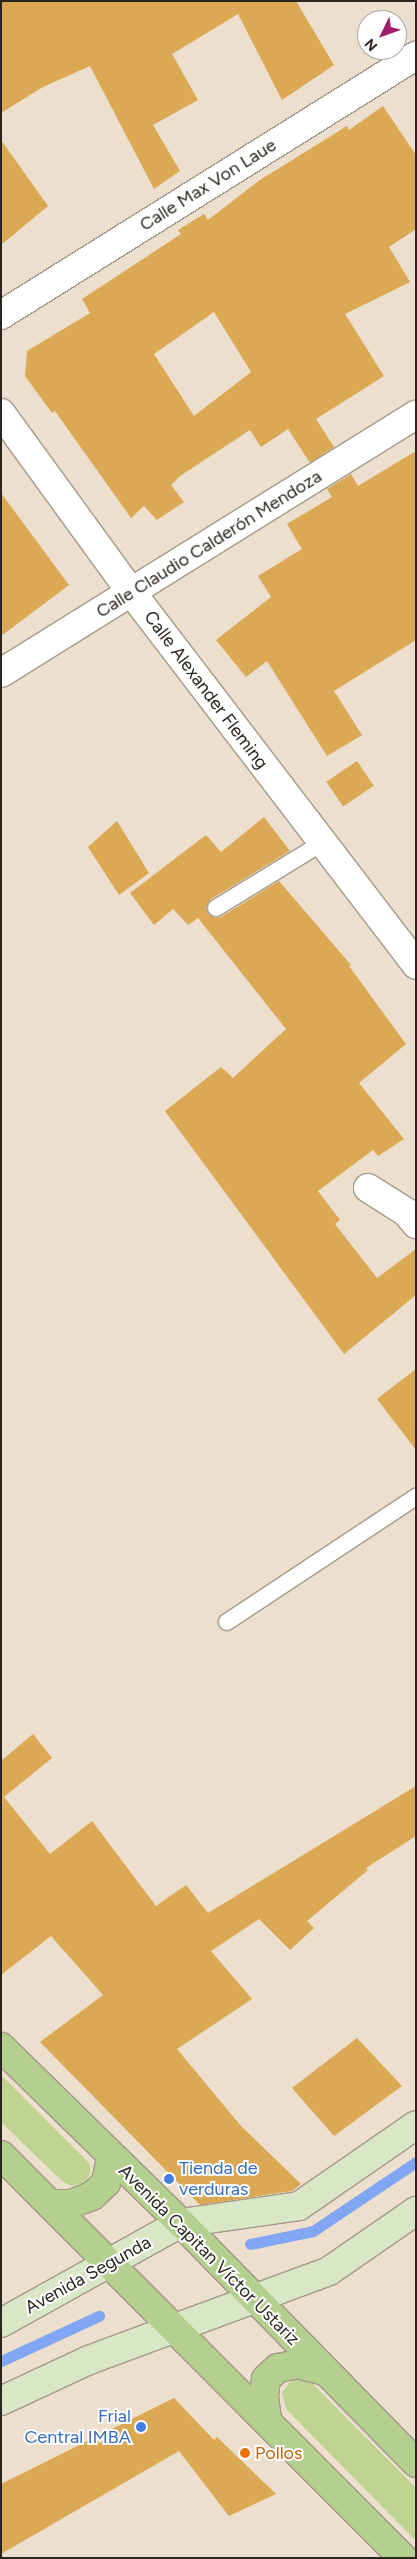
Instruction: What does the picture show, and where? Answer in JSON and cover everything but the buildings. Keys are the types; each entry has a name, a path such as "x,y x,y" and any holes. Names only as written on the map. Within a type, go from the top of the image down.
{"main road":[{"name":"Avenida Capitan Víctor Ustariz","path":"1,2048 181,2223 254,2300 416,2463"},
{"name":"Avenida Segunda","path":"1,2323 181,2223 299,2206 416,2125"},
{"path":"1,2155 403,2558"},
{"path":"51,2204 71,2204 92,2196 106,2183 112,2157"},
{"path":"1,2401 89,2360 329,2271 416,2211"},
{"path":"267,2420 264,2397 266,2379 278,2368 298,2364 325,2371"}],"street":[{"name":"Calle Max Von Laue","path":"1,315 416,56"},
{"name":"Calle Alexander Fleming","path":"1,413 132,593 416,965"},
{"name":"Calle Claudio Calderón Mendoza","path":"1,673 416,415"},
{"path":"368,1188 406,1212 416,1224"}],"lane":[{"path":"216,908 322,843"},
{"path":"227,1622 416,1497"}],"green space":[{"path":"1,2075 90,2164 90,2174 84,2183 72,2186 63,2182 1,2122"},
{"path":"298,2378 311,2382 416,2488 416,2541 286,2409 282,2393 289,2383"}],"waterway":[{"path":"250,2244 313,2231 416,2162"},
{"path":"1,2361 99,2316"}],"place":[{"name":"Tienda de verduras","path":"169,2179"},
{"name":"Frial Central IMBA","path":"141,2427"},
{"name":"Pollos","path":"245,2453"}]}
